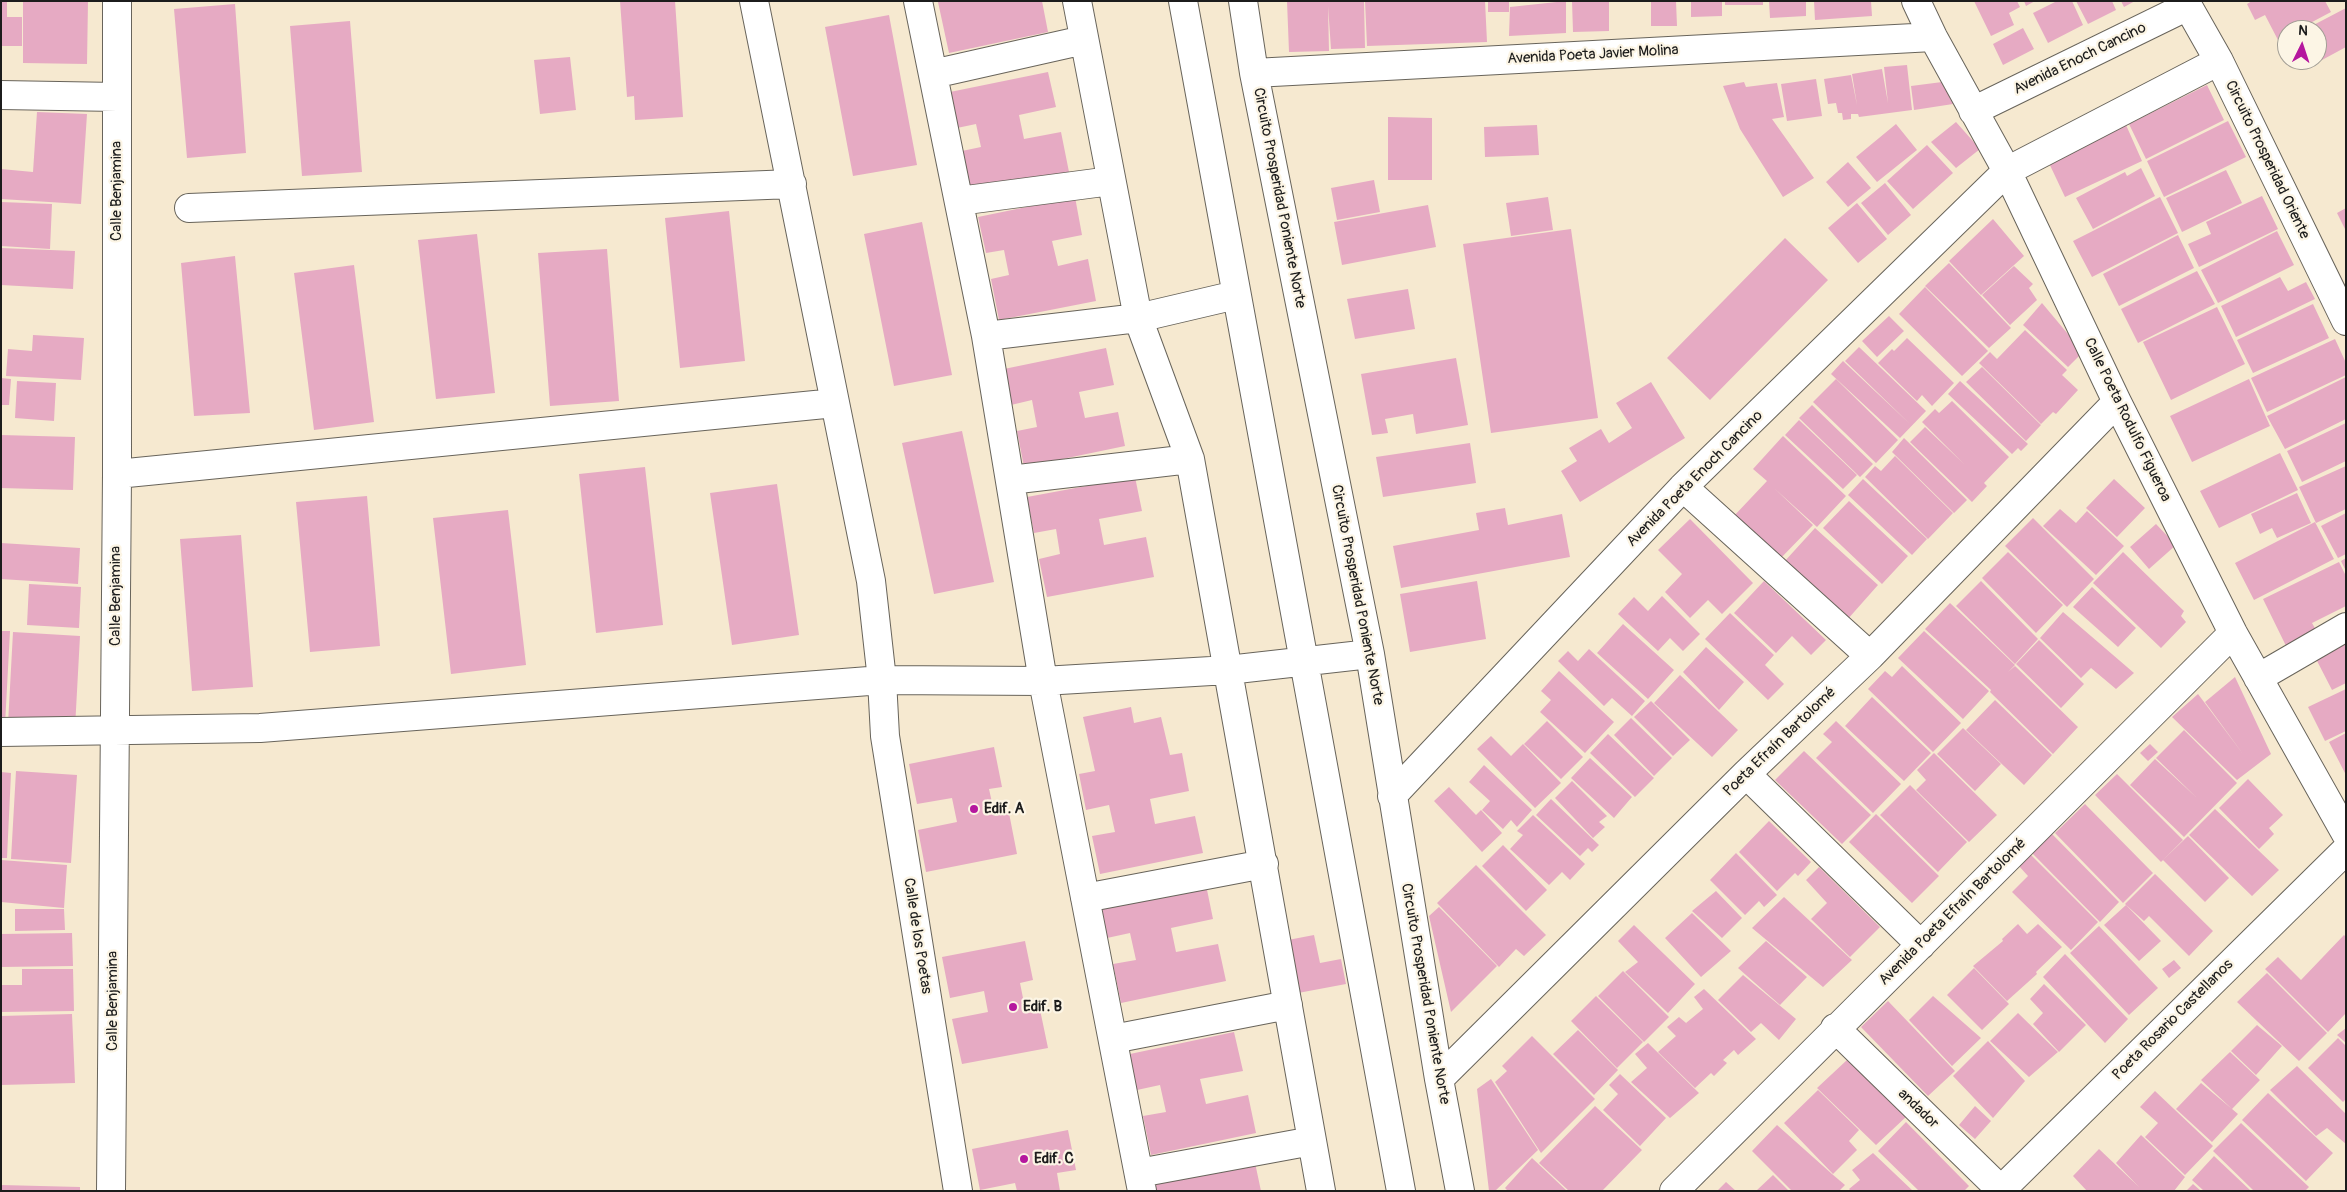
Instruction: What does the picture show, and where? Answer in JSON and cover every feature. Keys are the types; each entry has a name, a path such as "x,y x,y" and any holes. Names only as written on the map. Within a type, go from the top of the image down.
{"street":[{"name":"Calle Benjamina","path":"111,1191 117,474 117,1"},
{"name":"Calle de los Poetas","path":"754,1 871,581 882,680 885,736 958,1191"},
{"path":"918,1 986,336 1043,681 1140,1182 1312,1141"},
{"path":"1077,1 1138,318 1190,458 1321,1191"},
{"path":"1183,1 1401,1191"},
{"name":"Circuito Prosperidad Poniente Norte","path":"1243,1 1254,73 1370,654 1439,1079 1460,1191"},
{"name":"Calle Poeta Rodulfo Figueroa","path":"1916,1 1973,112 2007,171 2117,402 2233,633 2346,834"},
{"name":"Circuito Prosperidad Oriente","path":"2186,4 2219,61 2346,320"},
{"name":"Avenida Enoch Cancino","path":"1973,112 2186,4"},
{"name":"Avenida Poeta Javier Molina","path":"1254,73 1933,37"},
{"path":"933,74 1084,40"},
{"path":"2007,171 2219,61"},
{"path":"1,95 117,97"},
{"name":"Avenida Poeta Enoch Cancino","path":"1392,796 1684,487 2007,171"},
{"path":"959,201 1111,181"},
{"path":"189,208 792,184"},
{"path":"986,336 1138,318 1236,294"},
{"name":"Poeta Efraín Bartolomé","path":"1439,1079 1746,774 1870,656 2117,402"},
{"path":"117,474 835,403"},
{"path":"1010,480 1190,458"},
{"path":"1684,487 1870,656"},
{"path":"2258,678 2346,627"},
{"name":"Avenida Poeta Efraín Bartolomé","path":"1674,1191 1835,1028 2233,633"},
{"path":"1,732 115,732 260,728 882,680 1043,681 1228,670 1304,663 1370,654"},
{"path":"1746,774 1921,944"},
{"name":"Poeta Rosario Castellanos","path":"2000,1190 2346,850"},
{"path":"1085,898 1264,864"},
{"path":"1112,1039 1288,1005"},
{"name":"andador","path":"1835,1028 2000,1190"}],"building":[{"path":"1,1 7,1 7,17 22,17 22,46 1,46"},
{"path":"23,1 88,1 87,64 23,63"},
{"path":"620,1 675,1 683,117 635,120 634,96 627,97"},
{"path":"1042,1 1048,32 949,53 938,2"},
{"path":"1287,1 1364,1 1365,48 1331,49 1328,6 1329,51 1289,52"},
{"path":"1365,1 1485,1 1487,42 1367,46"},
{"path":"1488,1 1509,1 1509,12 1488,12"},
{"path":"1566,1 1566,33 1509,36 1510,7"},
{"path":"1572,1 1609,1 1609,31 1573,32"},
{"path":"1651,1 1676,1 1677,26 1651,26"},
{"path":"1691,1 1722,1 1722,16 1691,17"},
{"path":"1725,1 1763,1 1763,5 1725,5"},
{"path":"1769,1 1806,1 1806,16 1770,18"},
{"path":"1814,1 1871,1 1872,16 1815,20"},
{"path":"1974,1 2017,1 2020,7 2009,13 2014,25 1991,36"},
{"path":"2024,1 2035,1 2026,6"},
{"path":"2057,1 2072,1 2083,25 2048,43 2033,13"},
{"path":"2076,1 2112,1 2116,10 2088,24"},
{"path":"2121,1 2135,1 2124,7"},
{"path":"2252,1 2325,1 2331,12 2316,20 2277,20 2277,38 2265,15 2255,20 2247,4"},
{"path":"235,4 246,153 187,158 174,9"},
{"path":"2346,8 2346,47 2327,57 2327,20 2323,20"},
{"path":"889,15 917,165 853,176 825,27"},
{"path":"350,21 362,172 302,176 290,26"},
{"path":"2023,28 2034,49 2003,65 1993,44"},
{"path":"570,57 576,110 540,114 534,60"},
{"path":"1907,65 1912,110 1859,117 1858,114 1851,114 1851,119 1843,120 1842,113 1838,113 1836,103 1828,104 1824,79 1851,75 1857,105 1852,74 1882,69 1888,103 1884,67"},
{"path":"1048,72 1056,107 1019,115 1024,139 1061,132 1069,172 970,191 962,151 981,147 976,124 957,128 950,92"},
{"path":"1816,79 1822,116 1787,121 1781,84"},
{"path":"1950,81 1953,104 1914,110 1911,86"},
{"path":"1744,82 1746,87 1777,83 1784,117 1772,119 1814,178 1783,197 1740,129 1723,86"},
{"path":"2207,85 2224,120 2146,159 2129,124"},
{"path":"37,112 87,114 81,204 1,199 1,169 33,172"},
{"path":"1388,117 1432,118 1432,180 1388,180"},
{"path":"2228,121 2246,157 2164,197 2147,161"},
{"path":"1956,122 1980,149 1956,168 1931,142"},
{"path":"1896,124 1917,150 1877,182 1856,157"},
{"path":"1537,125 1539,155 1485,157 1484,127"},
{"path":"2126,125 2142,161 2065,197 2048,161"},
{"path":"1927,145 1953,173 1913,209 1887,181"},
{"path":"1848,162 1871,188 1848,207 1826,182"},
{"path":"2141,168 2155,196 2093,229 2076,198 2125,172 2127,176"},
{"path":"2226,170 2242,203 2182,232 2166,198"},
{"path":"1374,180 1380,212 1337,220 1331,188"},
{"path":"1885,183 1911,215 1888,235 1861,203"},
{"path":"2262,196 2278,229 2199,267 2188,244 2211,234 2206,222"},
{"path":"1075,197 1082,235 1052,241 1058,266 1088,259 1096,301 999,320 991,279 1009,275 1004,250 986,253 978,217"},
{"path":"1548,197 1553,230 1511,236 1506,203"},
{"path":"2160,197 2178,233 2092,277 2073,241"},
{"path":"1,202 52,204 50,249 1,246"},
{"path":"1857,203 1887,239 1858,263 1828,228"},
{"path":"1428,205 1436,247 1342,265 1334,222"},
{"path":"2346,208 2346,231 2337,213"},
{"path":"729,211 745,361 680,368 665,218"},
{"path":"1993,219 2024,256 1981,295 1949,261"},
{"path":"922,222 952,375 894,386 864,234"},
{"path":"1571,229 1598,418 1491,433 1463,244"},
{"path":"2277,231 2294,265 2218,303 2201,270"},
{"path":"477,234 495,393 436,399 418,240"},
{"path":"2178,235 2194,268 2119,306 2103,274"},
{"path":"1785,238 1828,280 1710,400 1667,358"},
{"path":"1,248 75,251 73,289 1,285"},
{"path":"607,249 619,401 550,406 538,253"},
{"path":"235,256 250,413 194,416 181,263"},
{"path":"1949,263 2011,328 1989,348 1925,286"},
{"path":"354,265 374,422 314,430 294,273"},
{"path":"2014,266 2033,284 2029,288 2037,300 2010,325 1982,295"},
{"path":"2197,271 2215,304 2138,343 2121,309"},
{"path":"2280,277 2288,291 2306,282 2315,299 2236,337 2221,306"},
{"path":"1925,287 1988,351 1962,376 1899,314"},
{"path":"1408,289 1415,329 1355,339 1347,299"},
{"path":"2042,303 2083,352 2068,367 2023,325"},
{"path":"2313,304 2329,338 2253,373 2237,340"},
{"path":"2217,307 2245,364 2171,400 2143,342"},
{"path":"1889,316 1904,331 1877,357 1862,341"},
{"path":"2025,330 2067,370 2062,375 2078,390 2056,414 2053,412 2041,424 1979,363 1990,352 1997,359"},
{"path":"33,335 84,338 81,380 6,376 8,349 32,351"},
{"path":"1907,338 1954,383 1932,406 1922,395 1917,401 1878,363"},
{"path":"2335,339 2346,363 2346,375 2267,412 2251,378"},
{"path":"1859,347 1926,411 1900,438 1831,374 1843,361 1910,424 1845,361"},
{"path":"1106,348 1114,385 1079,392 1085,418 1118,412 1125,446 1024,467 1017,431 1037,427 1032,400 1011,405 1004,369"},
{"path":"1456,358 1468,425 1416,434 1413,414 1385,419 1388,433 1372,435 1361,374"},
{"path":"1982,367 2041,425 2026,441 1966,382"},
{"path":"2346,377 2346,419 2285,449 2267,416"},
{"path":"1,378 11,379 9,405 1,405"},
{"path":"1836,379 1898,440 1876,463 1813,402"},
{"path":"2249,379 2270,426 2192,462 2170,416"},
{"path":"17,381 56,383 54,421 15,418"},
{"path":"1960,381 2028,444 2021,451 2018,448 2012,454 1948,394"},
{"path":"1651,382 1685,438 1580,502 1561,471 1577,461 1569,448 1601,429 1609,443 1632,428 1616,403"},
{"path":"1952,401 2009,457 1984,483 1987,486 1972,502 1910,442 1925,427 1964,464 1922,422 1935,409 1939,413"},
{"path":"1812,405 1873,464 1860,477 1799,418"},
{"path":"1799,420 1857,475 1843,489 1785,435"},
{"path":"2346,423 2346,461 2302,482 2287,451"},
{"path":"962,431 994,582 934,594 902,443"},
{"path":"1,435 75,437 73,490 1,488"},
{"path":"1783,436 1846,496 1817,527 1774,488 1813,525 1778,561 1733,517 1767,481 1753,469"},
{"path":"1904,438 1967,500 1954,513 1892,452"},
{"path":"1470,443 1476,483 1383,497 1376,457"},
{"path":"2280,453 2298,490 2219,528 2200,491"},
{"path":"1895,456 1953,513 1928,539 1865,477 1875,466 1881,471"},
{"path":"2346,466 2346,509 2316,523 2299,487"},
{"path":"645,467 663,625 596,633 579,474"},
{"path":"1135,477 1142,511 1099,519 1104,545 1146,537 1154,577 1047,597 1039,559 1060,554 1056,529 1034,533 1027,497"},
{"path":"1863,479 1927,539 1912,555 1848,495"},
{"path":"2114,479 2145,508 2117,537 2086,508"},
{"path":"777,484 799,635 732,645 710,493"},
{"path":"2297,493 2311,523 2277,538 2272,528 2260,534 2251,514"},
{"path":"367,496 380,646 310,652 296,502"},
{"path":"1849,501 1908,556 1882,584 1823,528"},
{"path":"1505,508 1508,525 1562,514 1570,557 1401,588 1393,546 1479,530 1476,513"},
{"path":"2060,509 2076,523 2087,511 2124,546 2096,575 2043,526"},
{"path":"508,510 526,665 451,674 433,518"},
{"path":"2346,513 2346,554 2338,558 2321,526"},
{"path":"2033,518 2094,579 2067,607 2005,546"},
{"path":"1690,519 1753,583 1722,614 1708,600 1690,618 1665,592 1682,574 1658,550"},
{"path":"2315,522 2334,559 2254,600 2235,563"},
{"path":"2156,524 2176,545 2149,569 2130,547"},
{"path":"1815,528 1878,585 1847,620 1784,562"},
{"path":"241,535 253,687 192,691 180,539"},
{"path":"1,543 80,548 78,584 1,579"},
{"path":"2008,552 2063,605 2036,633 1982,578"},
{"path":"2123,552 2184,611 2181,616 2186,622 2161,648 2093,583"},
{"path":"2346,558 2346,571 2341,561"},
{"path":"2339,562 2346,576 2346,606 2312,623 2320,637 2289,652 2263,599"},
{"path":"1477,581 1486,639 1410,652 1400,594"},
{"path":"1764,581 1826,640 1811,655 1792,636 1776,653 1734,613"},
{"path":"1981,581 2038,639 2015,664 1956,606"},
{"path":"29,584 81,587 79,628 27,625"},
{"path":"2092,587 2136,628 2118,647 2073,607"},
{"path":"1662,596 1700,634 1683,651 1670,638 1658,651 1618,614 1634,597 1648,611"},
{"path":"1950,603 2015,665 2008,672 2015,666 2078,727 2053,754 1990,692 1991,690 1925,629"},
{"path":"2063,612 2134,673 2116,689 2091,668 2081,678 2040,638"},
{"path":"1730,613 1774,655 1765,665 1784,684 1768,700 1705,639"},
{"path":"1623,624 1674,670 1648,699 1597,653"},
{"path":"1,631 10,631 5,725 1,725"},
{"path":"1924,631 1989,691 1963,719 1898,658"},
{"path":"13,632 80,636 75,728 8,724"},
{"path":"2039,640 2084,684 2061,708 2016,664"},
{"path":"2346,642 2346,683 2332,690 2315,657"},
{"path":"1706,647 1744,682 1719,710 1683,672"},
{"path":"1589,649 1645,701 1632,716 1612,698 1604,706 1558,661 1568,651 1578,661"},
{"path":"1902,666 1961,723 1933,752 1868,689 1885,671 1892,677"},
{"path":"1559,671 1614,722 1585,753 1540,712 1551,700 1541,691"},
{"path":"1680,675 1738,730 1712,757 1654,703"},
{"path":"2235,677 2271,754 2237,780 2172,717 2198,694 2243,754 2205,702"},
{"path":"2346,689 2346,731 2325,741 2308,707"},
{"path":"1872,697 1931,753 1904,781 1845,726"},
{"path":"1995,700 2052,755 2024,785 1966,730"},
{"path":"1651,701 1690,740 1673,756 1634,717"},
{"path":"1131,707 1134,723 1161,717 1170,755 1182,753 1189,791 1150,799 1155,824 1195,816 1203,853 1100,874 1092,836 1115,832 1109,805 1086,810 1079,774 1095,771 1083,717"},
{"path":"1631,718 1672,758 1654,776 1614,735"},
{"path":"1547,721 1583,757 1561,779 1524,744"},
{"path":"1836,721 1901,784 1873,813 1816,758 1832,742 1823,734"},
{"path":"1963,728 2001,764 1975,791 1937,754"},
{"path":"2184,730 2237,783 2184,837 2130,785 2155,759 2197,798 2156,758"},
{"path":"2346,733 2346,775 2329,742"},
{"path":"1608,734 1654,778 1635,797 1590,753"},
{"path":"1491,736 1511,756 1523,744 1561,783 1535,808 1477,749"},
{"path":"2150,744 2158,752 2148,761 2140,753"},
{"name":"Edif. A","path":"994,747 1002,787 989,789 995,816 1009,813 1017,854 926,872 918,830 957,822 952,798 917,804 909,764"},
{"path":"1804,751 1871,815 1842,844 1775,780"},
{"path":"1934,753 1997,815 1969,842 1916,790 1926,780 1917,770"},
{"path":"1590,758 1632,797 1614,818 1571,778"},
{"path":"1484,765 1532,810 1517,827 1511,820 1503,829 1482,810 1490,801 1469,782"},
{"path":"16,771 77,775 71,863 11,859"},
{"path":"1,772 11,773 7,858 1,858"},
{"path":"2117,774 2183,840 2161,862 2095,795"},
{"path":"2248,779 2283,815 2269,828 2274,834 2259,849 2219,808"},
{"path":"1572,781 1607,816 1599,822 1605,827 1593,838 1555,798"},
{"path":"1910,785 1967,842 1938,872 1880,815"},
{"path":"1449,787 1476,815 1481,810 1502,833 1482,852 1434,801"},
{"path":"1551,799 1599,845 1592,852 1588,848 1580,856 1536,815"},
{"path":"2085,804 2153,873 2123,903 2055,833"},
{"path":"2215,809 2279,870 2252,896 2189,835"},
{"path":"1876,814 1939,876 1912,903 1849,842"},
{"path":"1533,815 1585,864 1570,880 1562,872 1549,885 1510,849 1523,835 1517,831"},
{"path":"1769,821 1811,862 1798,876 1795,873 1777,891 1739,852"},
{"path":"2052,834 2119,902 2100,922 2032,853"},
{"path":"2188,836 2229,878 2205,902 2163,860"},
{"path":"1503,845 1547,890 1526,911 1482,866"},
{"path":"1736,853 1777,895 1764,907 1759,901 1745,915 1710,880"},
{"path":"2030,854 2098,922 2071,950 2012,892 2028,876 2018,865"},
{"path":"1,860 67,865 64,908 1,902"},
{"path":"1476,865 1546,935 1524,956 1516,949 1499,967 1437,903"},
{"path":"1819,867 1880,927 1850,957 1811,919 1827,903 1806,880"},
{"path":"2155,874 2213,931 2189,956 2149,916 2144,921 2125,904"},
{"path":"1205,880 1213,919 1171,928 1176,952 1218,944 1226,981 1121,1003 1113,964 1136,960 1130,933 1107,938 1099,902"},
{"path":"1716,891 1742,918 1722,938 1692,911"},
{"path":"1784,897 1852,960 1823,987 1752,928"},
{"path":"2126,905 2161,941 2139,961 2104,925"},
{"path":"1439,907 1497,966 1451,1012 1429,916"},
{"path":"15,909 64,909 65,930 15,931"},
{"path":"1692,913 1731,951 1701,977 1665,938"},
{"path":"2018,924 2027,934 2038,924 2062,947 2036,972 2037,974 2007,1001 1973,966 2003,941 2002,939"},
{"path":"1634,925 1695,984 1668,1013 1625,972 1638,962 1618,941"},
{"path":"2099,926 2158,988 2129,1015 2070,953"},
{"path":"72,933 73,966 1,967 1,934"},
{"path":"1314,935 1320,963 1341,959 1346,984 1298,993 1288,940"},
{"path":"2344,935 2346,937 2346,1013 2328,1032 2265,969 2278,957 2301,980"},
{"name":"Edif. B","path":"1025,941 1033,980 1020,983 1024,1003 1038,1000 1048,1048 962,1064 952,1019 988,1012 984,991 950,998 942,957"},
{"path":"1766,941 1807,977 1780,1005 1738,968"},
{"path":"2065,954 2128,1019 2105,1043 2043,977"},
{"path":"2174,960 2181,968 2169,978 2162,969"},
{"path":"1974,968 2009,1004 1982,1030 1947,995"},
{"path":"22,969 73,969 74,1011 1,1012 1,985 22,985"},
{"path":"1623,971 1669,1017 1644,1042 1598,996"},
{"path":"2267,973 2327,1033 2299,1061 2237,1002"},
{"path":"1743,975 1796,1019 1779,1040 1761,1023 1751,1032 1718,1000"},
{"path":"2044,984 2086,1025 2059,1052 2033,1024 2043,1013 2030,999"},
{"path":"1704,989 1756,1039 1738,1055 1734,1050 1723,1060 1727,1063 1714,1076 1711,1073 1695,1088 1658,1052 1676,1036 1667,1027 1679,1017 1686,1023 1703,1009 1694,997"},
{"path":"1596,996 1643,1042 1617,1068 1571,1021"},
{"path":"1933,996 1981,1038 1952,1066 1909,1020"},
{"path":"1888,1001 1955,1071 1928,1096 1861,1027"},
{"path":"2018,1013 2058,1052 2029,1077 1990,1041"},
{"path":"72,1014 75,1083 1,1085 1,1016"},
{"path":"2257,1025 2282,1046 2256,1075 2231,1051"},
{"path":"2346,1028 2346,1043 2337,1035"},
{"path":"1578,1030 1618,1070 1594,1095 1553,1054"},
{"path":"1234,1032 1243,1071 1200,1079 1206,1104 1248,1095 1256,1133 1151,1155 1143,1116 1166,1112 1160,1085 1137,1090 1130,1054"},
{"path":"1532,1036 1595,1099 1541,1153 1495,1082 1507,1071 1502,1066"},
{"path":"2338,1038 2346,1046 2346,1099 2343,1102 2308,1068"},
{"path":"1988,1041 2025,1081 1993,1118 1953,1076"},
{"path":"1648,1043 1699,1093 1670,1118 1631,1082 1647,1068 1635,1054"},
{"path":"2230,1052 2260,1080 2232,1109 2201,1080"},
{"path":"1847,1060 1907,1116 1876,1145 1817,1088"},
{"path":"2297,1066 2346,1114 2346,1144 2327,1128 2316,1136 2270,1090"},
{"path":"1620,1074 1666,1118 1640,1146 1603,1110 1618,1094 1609,1085"},
{"path":"1491,1079 1538,1150 1495,1191 1489,1191 1477,1089"},
{"path":"2201,1083 2238,1114 2212,1142 2176,1109"},
{"path":"1818,1090 1859,1130 1849,1141 1857,1150 1833,1174 1784,1123"},
{"path":"2155,1091 2213,1146 2185,1175 2145,1137 2158,1123 2140,1107"},
{"path":"2268,1093 2333,1153 2306,1181 2242,1120"},
{"path":"1595,1106 1642,1150 1602,1191 1569,1191 1539,1163"},
{"path":"1975,1106 1991,1121 1975,1139 1959,1125"},
{"path":"1906,1122 1969,1186 1964,1191 1919,1191 1878,1151"},
{"path":"2241,1123 2309,1187 2305,1191 2254,1191 2213,1151"},
{"path":"1777,1125 1845,1185 1839,1191 1792,1191 1752,1151"},
{"name":"Edif. C","path":"1068,1130 1076,1170 1057,1173 1060,1191 1017,1191 1015,1183 980,1190 972,1149"},
{"path":"2141,1135 2185,1177 2174,1191 2087,1191 2073,1176 2099,1149 2139,1187 2116,1163"},
{"path":"1873,1153 1913,1191 1851,1191 1849,1189 1860,1180 1852,1170"},
{"path":"2214,1156 2251,1191 2204,1191 2192,1180"},
{"path":"1254,1158 1261,1191 1152,1191 1149,1180"},
{"path":"1532,1158 1567,1191 1508,1191 1505,1188"},
{"path":"1773,1175 1789,1191 1756,1191"},
{"path":"1726,1182 1736,1191 1717,1191"},
{"path":"2193,1184 2201,1191 2186,1191"},
{"path":"1,1185 80,1187 80,1191 1,1191"}],"place":[{"name":"Edif. A","path":"974,809"},
{"name":"Edif. B","path":"1013,1007"},
{"name":"Edif. C","path":"1024,1159"}]}
